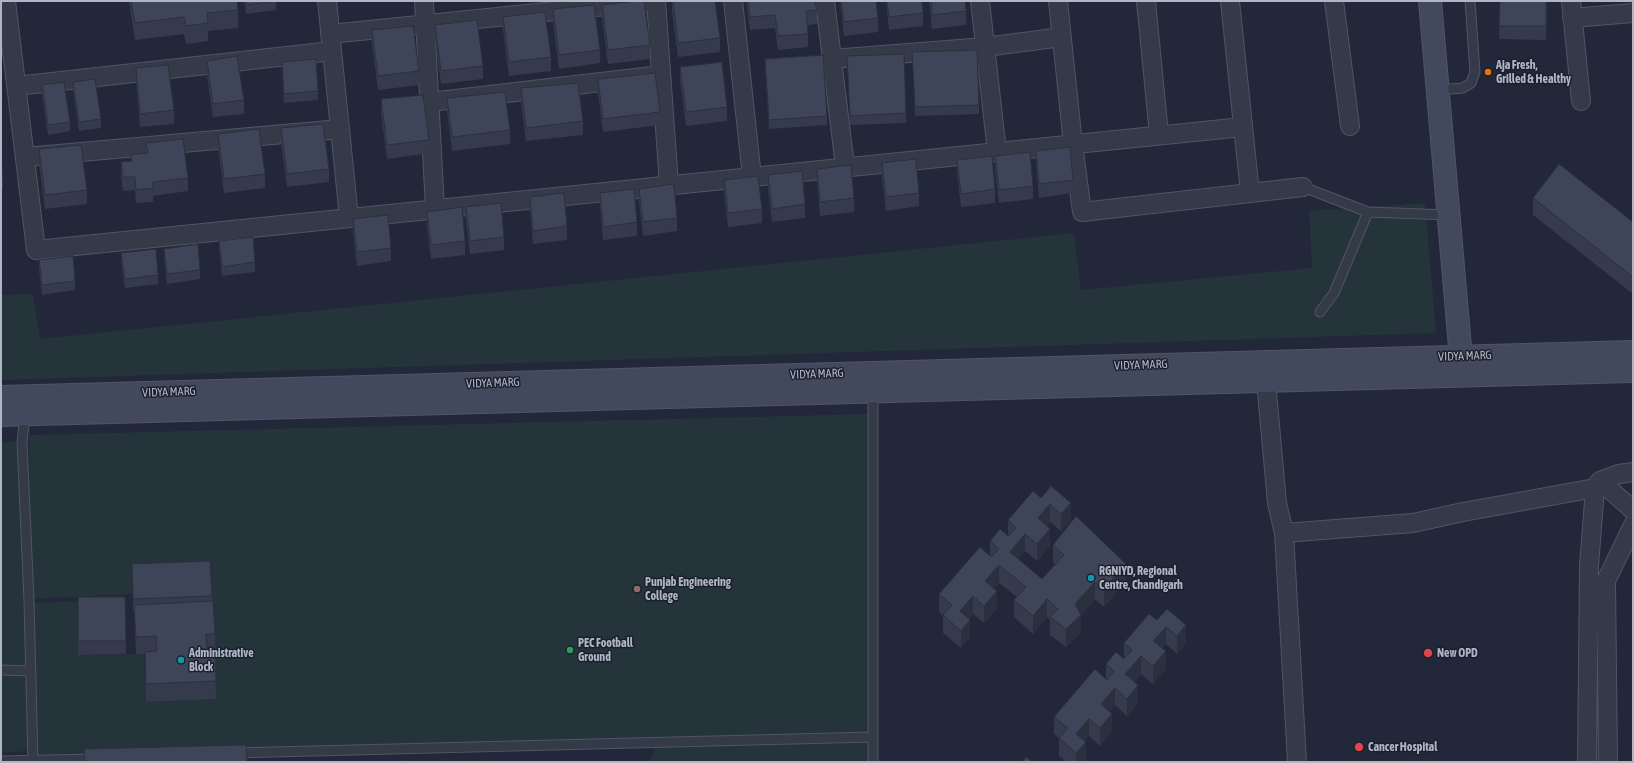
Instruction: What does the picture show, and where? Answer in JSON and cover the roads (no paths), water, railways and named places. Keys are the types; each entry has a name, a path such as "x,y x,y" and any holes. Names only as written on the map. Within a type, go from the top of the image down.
{"main road":[{"path":"1430,1 1462,366"},
{"name":"VIDYA MARG","path":"1,397 24,405 873,392 1266,381 1633,352"},
{"name":"VIDYA MARG","path":"1,415 24,405 1462,366 1633,371"}],"street":[{"path":"6,1 36,250 1243,127"},
{"path":"327,1 349,218"},
{"path":"424,1 436,209"},
{"path":"16,86 331,43 426,24 655,1 669,186"},
{"path":"733,1 752,177"},
{"path":"825,1 845,168"},
{"path":"980,1 997,152"},
{"path":"1058,1 1073,144 1082,212 1303,187"},
{"path":"1146,1 1159,135"},
{"path":"1230,1 1250,193"},
{"path":"1334,1 1350,126"},
{"path":"1581,101 1572,9 1633,13"},
{"path":"832,59 985,47 1062,37"},
{"path":"430,102 661,75"},
{"path":"24,157 340,129"},
{"path":"1266,381 1277,503 1284,533 1297,762"},
{"path":"1284,533 1413,523 1597,485 1619,474 1633,472"},
{"path":"1597,485 1633,510"},
{"path":"1587,762 1589,566 1597,485"},
{"path":"1608,762 1609,720 1606,581 1633,525"},
{"path":"1589,566 1606,581"},
{"path":"1587,718 1609,720"}],"lane":[{"path":"1438,90 1463,88 1471,83 1475,72 1470,1"},
{"path":"1303,187 1368,212 1449,215"},
{"path":"1320,312 1334,293 1368,212"},
{"path":"873,392 873,762"},
{"path":"24,405 22,442 33,762"},
{"path":"1,670 31,671"},
{"path":"225,754 260,757 873,737"},
{"path":"1,762 108,759"}],"place":[{"name":"Aja Fresh, Grilled & Healthy","path":"1488,72"},
{"name":"RGNIYD, Regional Centre, Chandigarh","path":"1091,578"},
{"name":"Punjab Engineering College","path":"637,589"},
{"name":"PEC Football Ground","path":"570,650"},
{"name":"New OPD","path":"1428,653"},
{"name":"Administrative Block","path":"181,660"},
{"name":"Cancer Hospital","path":"1359,747"}]}
